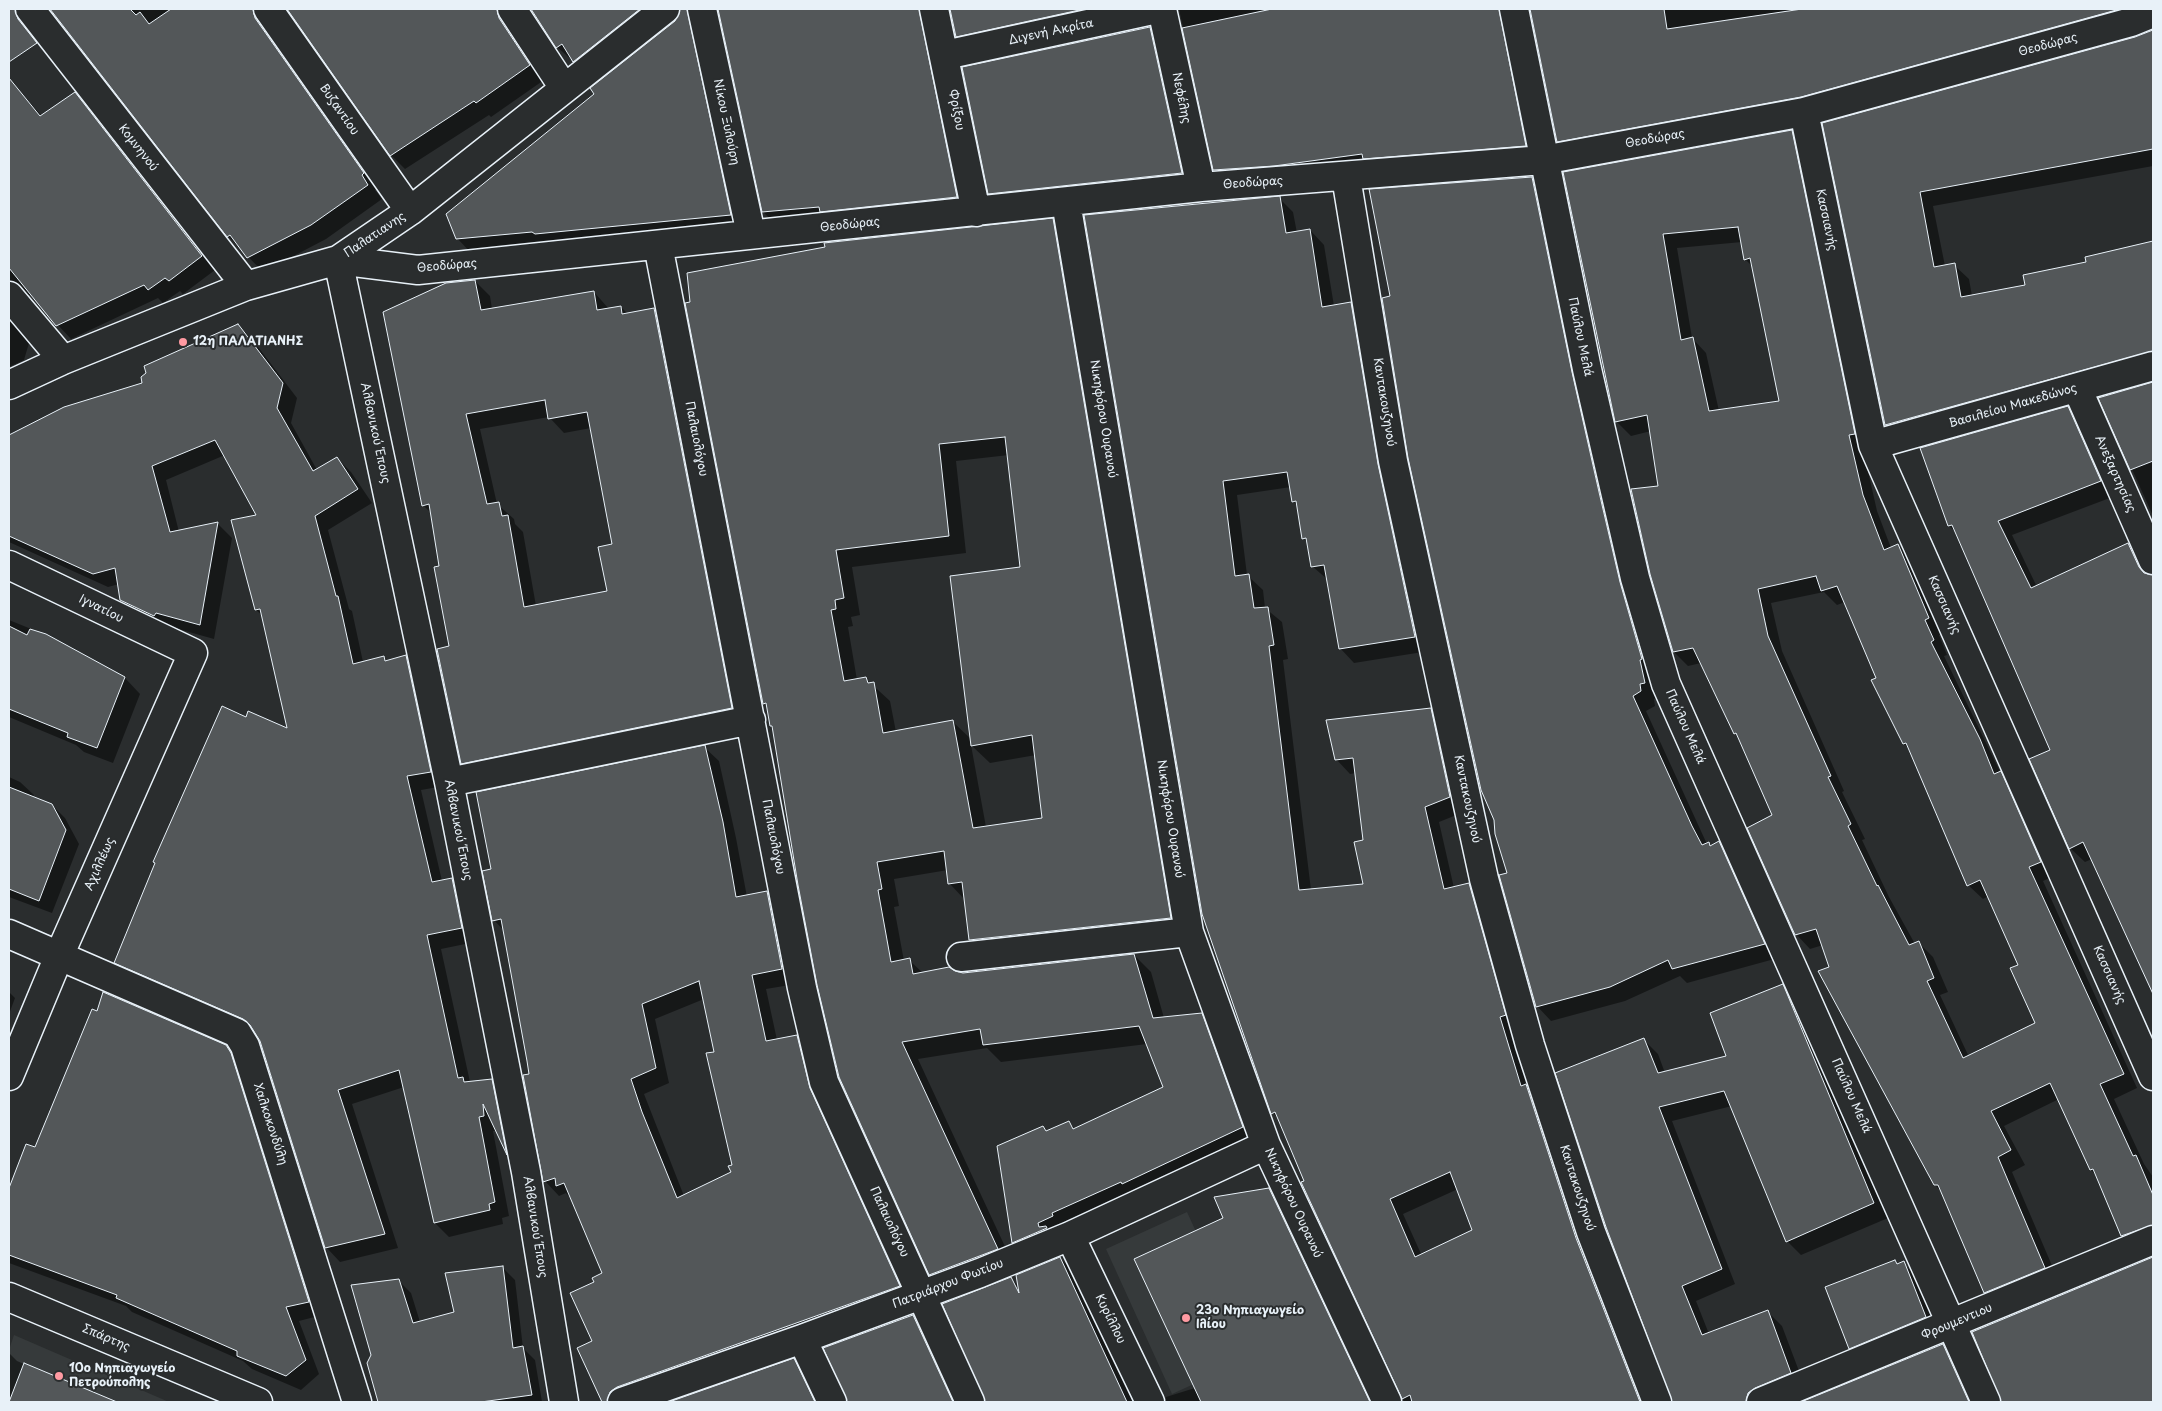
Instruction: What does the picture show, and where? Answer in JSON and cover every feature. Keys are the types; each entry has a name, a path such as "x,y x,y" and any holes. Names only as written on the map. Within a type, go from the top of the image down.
{"street":[{"name":"Κομνηνού","path":"30,9 246,286"},
{"name":"Βυζαντίου","path":"268,9 410,211"},
{"path":"512,9 564,88"},
{"name":"Παλατιανης","path":"9,385 63,360 246,286 338,260 410,211 664,9"},
{"name":"Νίκου Ξυλούρη","path":"702,9 751,234"},
{"name":"Φρίξου","path":"934,9 976,212"},
{"name":"Διγενή Ακρίτα","path":"945,55 1157,9"},
{"name":"Νεφέλης","path":"1162,9 1201,187"},
{"name":"Παύλου Μελά","path":"1514,9 1587,369 1635,578 1666,684 1953,1324 1986,1402"},
{"name":"Θεοδώρας","path":"338,260 418,270 1201,187 1544,160 1804,112 2121,25 2153,13"},
{"name":"Κασσιανής","path":"1804,112 1873,445 2153,1076"},
{"name":"Καντακουζηνού","path":"1346,177 1393,461 1484,879 1530,1045 1588,1223 1657,1402"},
{"name":"Νικηφόρου Ουρανού","path":"1066,202 1188,932 1266,1145 1387,1402"},
{"name":"Παλαιολόγου","path":"658,245 802,988 824,1082 970,1402"},
{"name":"Αλβανικού Έπους","path":"338,260 449,782 526,1172 564,1402"},
{"path":"9,296 63,360"},
{"name":"Βασιλείου Μακεδώνος","path":"1873,445 2153,366"},
{"name":"Ανεξαρτησίας","path":"2076,388 2153,560"},
{"name":"Ιγνατίου","path":"9,565 193,653"},
{"name":"Αχιλλέως","path":"9,1076 59,956 193,653"},
{"path":"449,782 751,720"},
{"path":"961,957 1188,932"},
{"name":"Χαλκοκονδύλη","path":"9,934 237,1033 245,1046 357,1402"},
{"name":"Πατριάρχου Φωτίου","path":"622,1402 802,1339 980,1272 1070,1236 1266,1145"},
{"name":"Κυρίλλου","path":"1070,1236 1150,1402"},
{"name":"Φρουμεντιου","path":"1760,1402 2153,1240"},
{"name":"Σπάρτης","path":"9,1297 258,1402"},
{"path":"802,1339 832,1402"}],"shaded area":[{"name":"23ο Νηπιαγωγείο Ιλίου","path":"1187,1212 1253,1357 1172,1394 1106,1249"},
{"name":"10ο Νηπιαγωγείο Πετρούπολης","path":"14,1335 169,1402 9,1402 9,1350"}],"building":[{"path":"9,9 15,9 18,19 37,43 9,62"},
{"path":"50,9 130,9 136,15 140,12 149,24 171,9 253,9 255,18 364,173 362,175 368,185 311,225 247,258 230,235 227,237"},
{"path":"287,9 497,9 499,18 530,65 476,103 474,101 390,156"},
{"path":"531,9 640,9 573,62 562,44 556,48"},
{"path":"680,9 687,9 731,215 535,234 532,232 456,239 446,214 594,94 590,88 675,21"},
{"path":"718,9 919,9 957,197 820,212 819,207 762,212"},
{"path":"950,9 1084,9 956,37"},
{"path":"1272,9 1499,9 1526,146 1363,159 1362,154 1274,166 1213,170 1182,28"},
{"path":"1530,9 1664,9 1667,29 1802,9 2120,9 1801,97 1557,142"},
{"path":"1150,27 1182,173 988,194 962,67"},
{"path":"2153,30 2153,149 1920,192 1934,267 1955,263 1961,297 2025,285 2023,275 2086,262 2085,257 2153,241 2153,351 1885,425 1822,123 2135,37"},
{"path":"9,78 40,116 75,92 202,256 169,281 165,278 148,290 144,285 56,326 9,268"},
{"path":"1792,130 1855,434 1849,435 1863,495 1884,550 1898,544 1929,618 1925,620 1934,640 1931,642 1980,739 1994,774 2001,771 2041,862 2029,867 2124,1074 2100,1084 2133,1156 2136,1155 2153,1195 2153,1225 2121,1236 2093,1169 2090,1170 2050,1083 1991,1111 2011,1150 1998,1157 2045,1268 1984,1293 1938,1185 1934,1185 1818,971 1829,967 1816,929 1795,935 1747,828 1772,815 1736,733 1734,734 1693,648 1673,652 1650,574 1631,489 1658,486 1647,415 1615,422 1563,172","holes":["1738,227 1744,260 1750,258 1779,401 1709,411 1693,337 1681,340 1663,234","1816,576 1821,591 1837,586 1876,678 1871,680 1903,744 1906,743 1967,886 1980,880 2018,965 2010,968 2035,1023 1963,1058 1927,981 1934,978 1919,941 1909,945 1877,886 1848,826 1851,824 1828,777 1831,776 1768,636 1758,589"]},
{"path":"1532,177 1599,492 1620,582 1642,659 1640,660 1645,683 1640,684 1641,691 1633,696 1702,845 1709,842 1710,846 1719,841 1765,944 1672,969 1668,960 1610,987 1536,1007 1499,875 1507,873 1495,834 1494,820 1481,790 1408,458 1382,298 1390,296 1369,189"},
{"path":"1280,196 1286,233 1310,229 1322,307 1351,302 1378,464 1415,637 1339,649 1324,565 1311,567 1306,538 1302,539 1296,501 1292,502 1287,472 1223,481 1235,576 1249,574 1254,608 1268,607 1274,645 1269,646 1299,890 1363,884 1354,842 1363,840 1353,758 1335,760 1326,720 1431,708 1450,797 1425,807 1444,889 1469,883 1506,1015 1500,1017 1521,1086 1526,1084 1576,1238 1640,1402 1412,1402 1410,1395 1402,1399 1301,1182 1304,1181 1275,1112 1271,1114 1202,914 1084,215","holes":["1450,1172 1472,1230 1415,1257 1390,1199"]},
{"path":"1053,218 1171,918 969,940 962,882 948,884 944,851 877,862 882,889 878,890 891,962 910,958 913,974 949,967 963,973 1134,954 1153,1018 1202,1013 1243,1127 1122,1184 1121,1182 1052,1213 1053,1216 1038,1223 1039,1227 1046,1226 1047,1228 1012,1243 997,1146 1043,1126 1046,1131 1069,1121 1073,1129 1163,1087 1139,1026 983,1045 980,1029 902,1042 998,1249 929,1275 839,1077 817,985 798,885 772,726 770,726 766,703 763,704 685,303 690,302 687,273 825,247 824,243","holes":["1005,437 1020,567 950,576 971,746 1032,735 1042,818 973,828 953,720 883,733 874,682 868,683 866,677 844,681 831,610 836,609 835,600 844,598 836,550 949,536 939,444"]},
{"path":"475,280 481,310 594,291 597,310 621,306 622,314 654,308 732,708 461,764 437,649 449,646 434,567 439,566 429,504 422,506 383,312 446,283","holes":["545,400 548,419 587,412 612,544 598,547 607,591 524,607 508,515 502,516 499,502 487,504 466,414"]},
{"path":"238,324 283,383 277,408 313,471 337,457 358,489 315,516 336,596 338,596 353,664 384,656 385,661 406,655 431,772 407,776 432,882 452,878 462,928 427,935 458,1078 463,1077 464,1082 492,1079 507,1155 483,1104 484,1116 479,1117 495,1202 489,1204 490,1210 434,1223 399,1070 338,1090 385,1234 325,1248 260,1041 250,1025 243,1019 114,963 155,863 153,862 222,706 246,717 248,711 287,728 260,609 255,610 231,520 256,515 215,440 152,466 170,532 218,522 200,625 156,613 154,616 120,600 115,568 93,574 9,536 9,435 64,407 142,383 141,377 146,373 144,366"},
{"path":"2153,382 2153,461 2130,470 2098,398"},
{"path":"2068,406 2101,481 1998,521 2031,588 2128,543 2139,567 2144,573 2153,575 2153,994 2083,842 2069,849 2029,759 2050,750 1952,525 1948,526 1920,448"},
{"path":"9,626 27,635 30,629 46,634 125,677 97,748 67,737 68,733 9,709"},
{"path":"705,745 723,822 736,897 767,891 782,969 752,975 766,1041 797,1035 810,1088 900,1286 617,1387 610,1392 607,1402 602,1402 577,1348 592,1341 570,1293 594,1282 592,1278 602,1273 564,1183 556,1186 555,1178 543,1182 523,1075 529,1074 527,1061 501,919 492,921 482,871 491,869 476,792","holes":["699,981 714,1052 706,1053 732,1165 728,1166 731,1172 677,1198 642,1112 631,1079 656,1068 642,1004"]},
{"path":"9,787 52,804 66,830 39,901 9,889"},
{"path":"1783,984 1874,1203 1786,1242 1724,1091 1659,1107 1722,1269 1682,1286 1702,1335 1768,1310 1791,1373 1755,1388 1748,1393 1746,1402 1672,1402 1606,1227 1555,1073 1644,1038 1658,1073 1726,1056 1710,1013"},
{"path":"103,992 226,1045 231,1053 309,1302 286,1307 306,1360 286,1376 237,1356 237,1351 116,1298 117,1295 9,1255 9,1188 26,1144 35,1147 92,1009 97,1011"},
{"path":"1269,1188 1370,1402 1201,1402 1134,1259 1223,1218 1214,1197"},
{"path":"1060,1257 1127,1402 985,1402 942,1304 1011,1277 1019,1293 1016,1275"},
{"path":"2153,1257 2153,1402 2001,1402 1972,1332"},
{"path":"1895,1260 1897,1264 1904,1261 1926,1317 1849,1349 1825,1287"},
{"path":"503,1266 513,1348 523,1346 532,1395 481,1402 378,1402 367,1363 371,1355 351,1285 399,1279 413,1323 454,1312 445,1273"},
{"path":"913,1315 953,1402 847,1402 823,1348"},
{"path":"1943,1344 1969,1402 1801,1402"},
{"path":"794,1358 815,1402 669,1402"},
{"path":"24,1363 117,1402 9,1402"}],"place":[{"name":"12η ΠΑΛΑΤΙΑΝΗΣ","path":"183,342"},
{"name":"23ο Νηπιαγωγείο Ιλίου","path":"1186,1318"},
{"name":"10ο Νηπιαγωγείο Πετρούπολης","path":"59,1376"}]}
